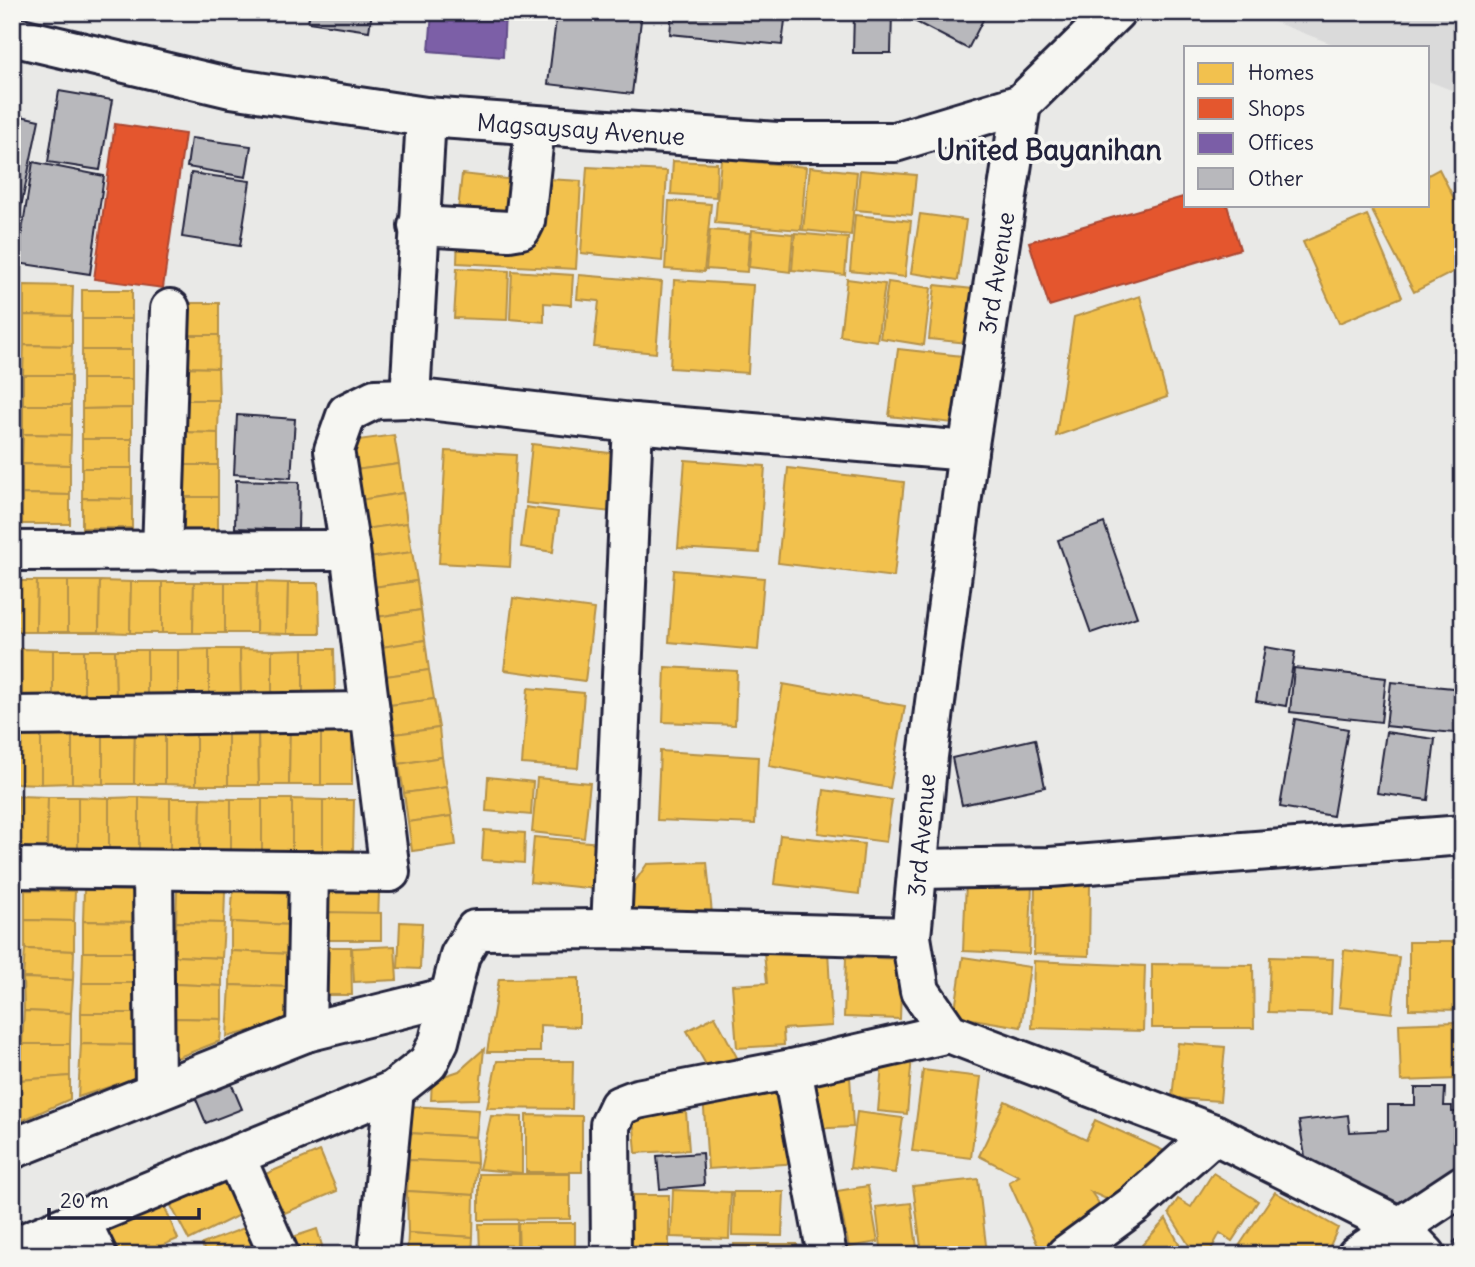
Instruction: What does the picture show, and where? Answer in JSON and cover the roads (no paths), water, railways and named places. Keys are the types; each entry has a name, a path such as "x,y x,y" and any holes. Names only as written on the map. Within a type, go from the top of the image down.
{"street":[{"name":"Magsaysay Avenue","path":"12,36 231,88 426,117 535,127 777,142 895,142 1021,104 1115,12"},
{"name":"3rd Avenue","path":"948,1033 920,991 911,937 928,756 968,451 1021,104"},
{"path":"410,398 426,117"},
{"path":"418,226 509,231 521,229 525,221 535,127"},
{"path":"162,552 170,309"},
{"path":"12,868 390,872 350,550 334,450 347,413 375,398 410,398 633,423 968,451"},
{"path":"611,929 633,423"},
{"path":"12,551 350,550"},
{"path":"12,716 370,712"},
{"path":"919,869 1049,867 1463,835"},
{"path":"153,870 155,1091"},
{"path":"306,1032 309,871"},
{"path":"12,1248 394,1090 428,1063 439,1041 460,956 475,930 611,929 911,937"},
{"path":"12,1149 306,1032 448,997"},
{"path":"611,1255 610,1125 619,1106 637,1099 792,1069 948,1033 1214,1135 1398,1226 1426,1255"},
{"path":"792,1069 827,1255"},
{"path":"378,1255 394,1090"},
{"path":"1066,1255 1134,1205 1214,1135"},
{"path":"235,1156 279,1255"},
{"path":"1357,1255 1463,1185"},
{"path":"80,1220 97,1255"}],"district":[{"name":"United Bayanihan","path":"1049,150"}]}
